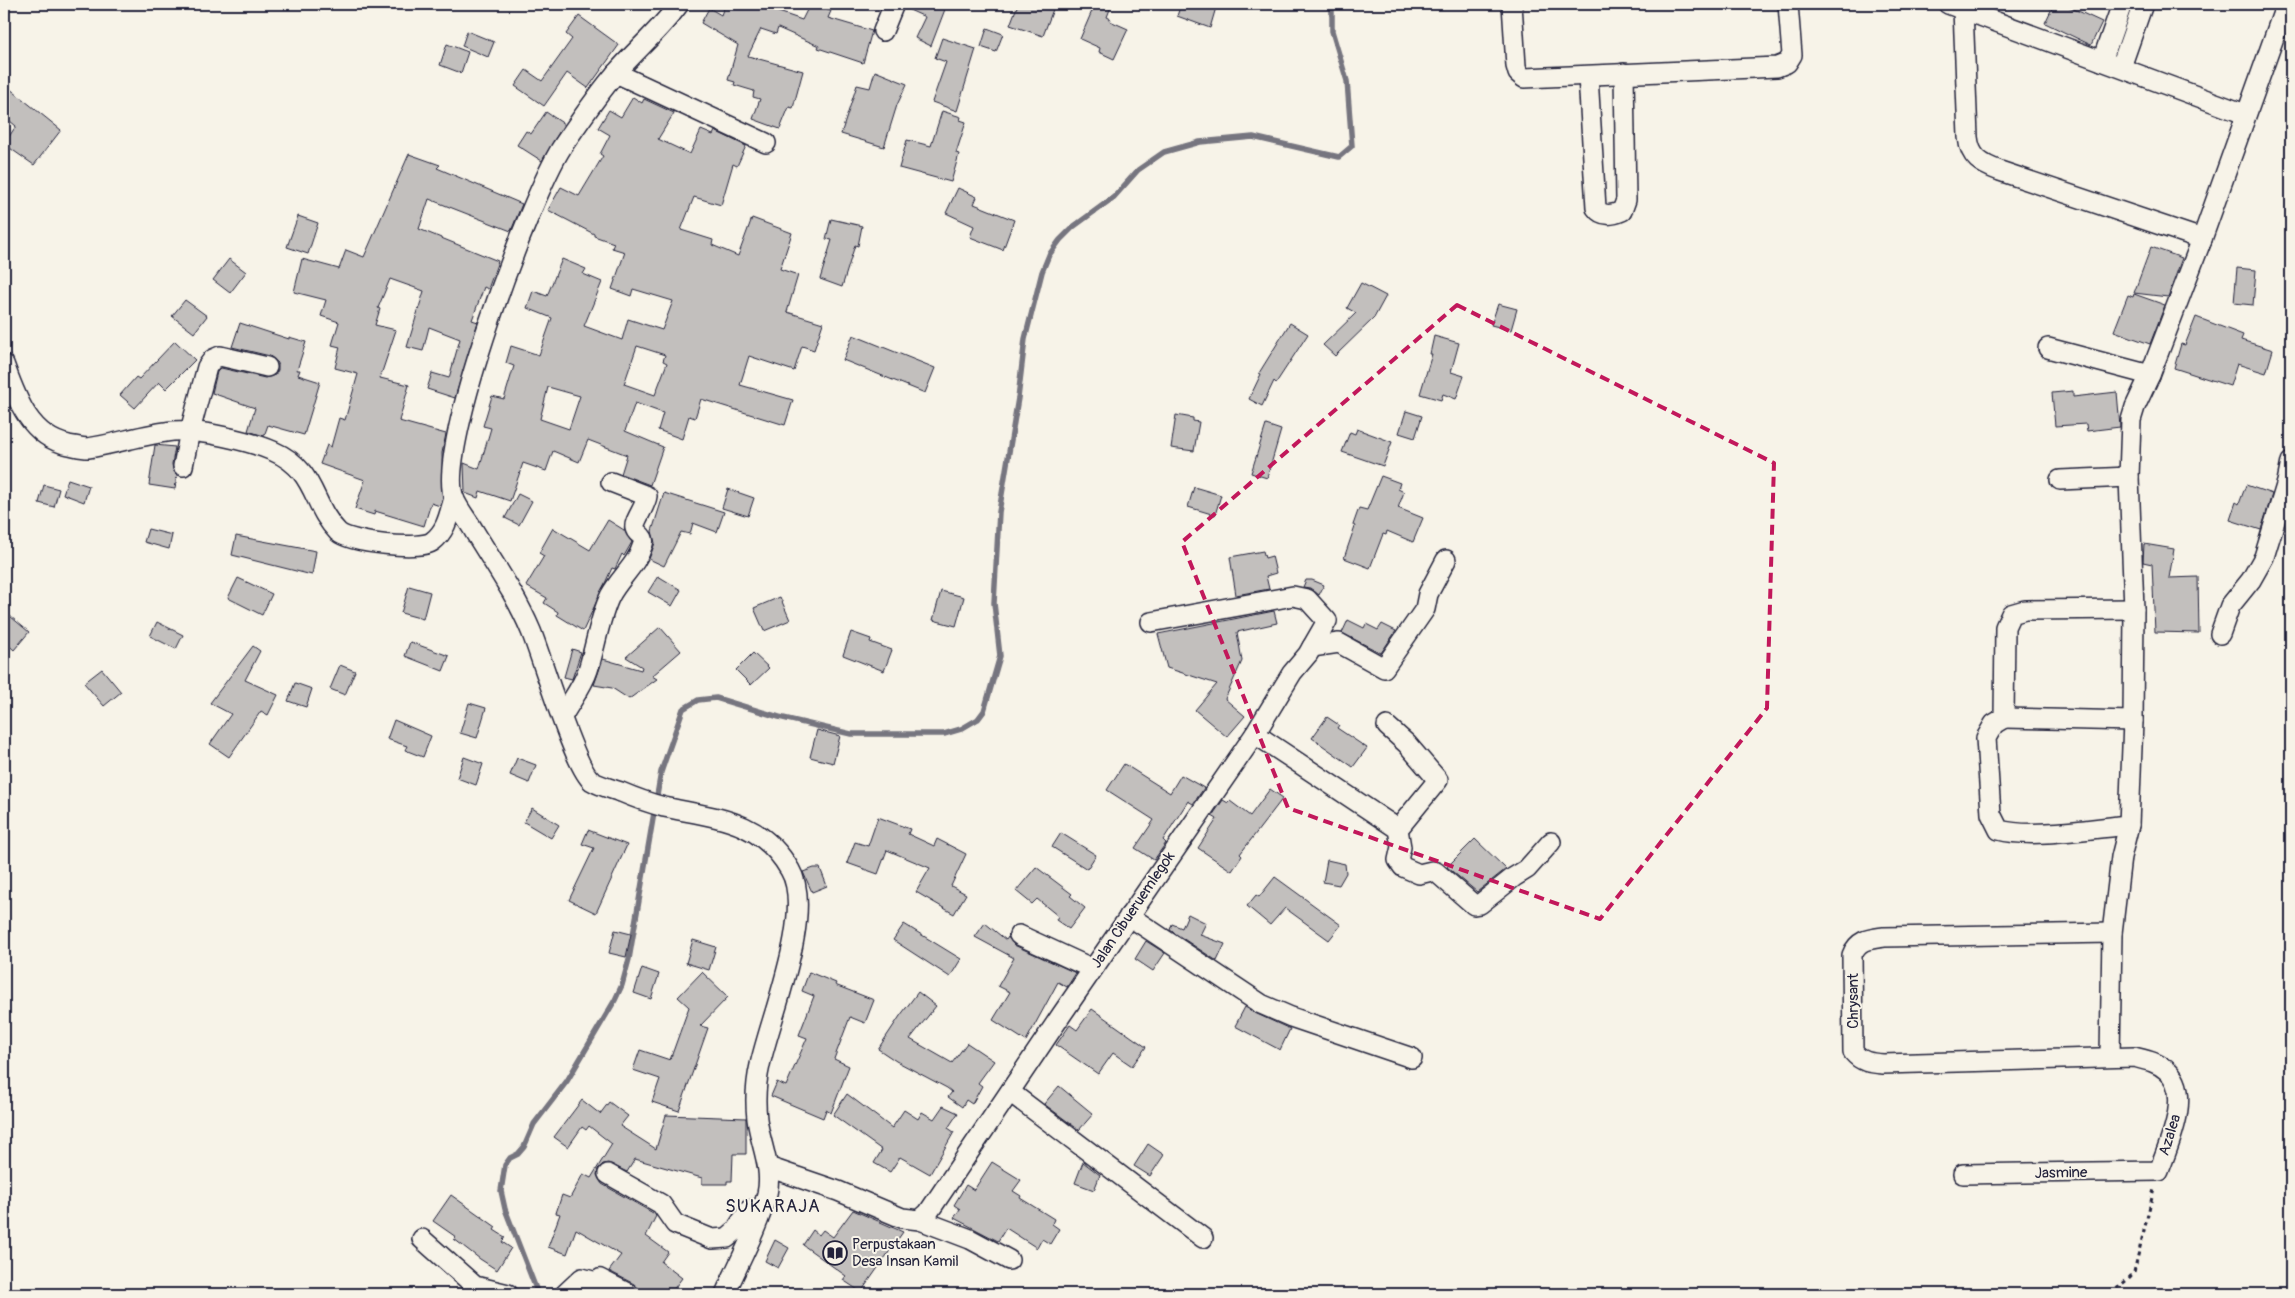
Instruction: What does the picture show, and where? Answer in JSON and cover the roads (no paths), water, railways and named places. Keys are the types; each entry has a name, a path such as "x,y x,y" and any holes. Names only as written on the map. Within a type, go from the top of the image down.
{"street":[{"path":"679,4 616,73 560,150 546,175 517,244 487,331 458,427 450,477 454,498 512,592 524,616 562,717 566,733 584,773 592,781 659,805 723,818 749,828 775,850 789,867 795,879 798,894 792,946 782,990 762,1054 756,1088 757,1118 768,1167 768,1191 725,1294"},
{"path":"883,31 894,4"},
{"path":"1512,4 1516,66 1524,78 1777,67 1787,63 1792,55 1788,4"},
{"path":"2102,61 2122,4"},
{"path":"2120,67 2143,4"},
{"path":"2110,1057 2112,932 2121,857 2129,825 2133,721 2134,609 2129,477 2131,420 2202,239 2245,114 2286,4"},
{"path":"2202,239 2000,171 1977,161 1972,154 1968,137 1958,5 2245,114"},
{"path":"616,73 766,143"},
{"path":"1588,76 1596,208 1603,214 1615,214 1622,211 1626,200 1624,73"},
{"path":"2048,348 2150,374"},
{"path":"183,466 207,367 213,359 220,356 267,367"},
{"path":"4,364 24,414 42,433 60,443 86,448 171,431 190,431 274,451 307,476 328,518 337,531 354,540 420,546 433,542 446,527 454,498"},
{"path":"2220,634 2230,606 2251,580 2264,557 2287,482 2291,462"},
{"path":"2060,480 2129,477"},
{"path":"562,717 588,672 597,634 610,597 636,561 644,542 643,537 635,531 634,526 644,508 646,496 611,482"},
{"path":"1312,647 1339,643 1384,668 1425,609 1428,594 1446,560"},
{"name":"Jalan Cibueruemlegok","path":"920,1220 928,1213 1255,734 1292,673 1312,647 1327,621 1307,599 1293,596 1151,622"},
{"path":"2004,718 2005,627 2010,614 2025,610 2134,609"},
{"path":"2129,825 2027,833 1999,830 1991,814 1986,738 1994,724 2004,718 2133,721"},
{"path":"1386,726 1407,744 1438,780 1398,829 1400,847 1398,860 1403,867 1419,874 1436,872 1476,905 1527,870 1551,842"},
{"path":"1255,734 1398,829"},
{"path":"1129,916 1261,1004 1291,1017 1412,1058"},
{"name":"Chrysant","path":"2110,1057 1883,1064 1859,1060 1853,1052 1852,955 1855,946 1861,942 1884,937 2112,932"},
{"path":"1020,935 1093,970"},
{"name":"Azalea","path":"2110,1057 2134,1057 2153,1062 2168,1071 2177,1087 2180,1103 2175,1127 2159,1171"},
{"path":"1010,1092 1203,1238"},
{"path":"768,1167 838,1191 902,1218 920,1220 970,1238 1008,1260"},
{"name":"Jasmine","path":"1963,1174 2159,1171"},
{"path":"608,1174 661,1204 675,1224 712,1239 727,1238 735,1232 748,1210 762,1208"},
{"path":"422,1239 474,1286 508,1294"},
{"path":"565,1294 582,1278 596,1282 600,1279 629,1294"}],"waterway":[{"path":"538,1294 505,1209 501,1191 505,1165 510,1158 518,1154 524,1147 534,1124 567,1081 622,985 629,959 661,772 683,709 698,700 716,698 779,717 851,734 944,734 961,729 978,719 984,711 1000,656 994,603 999,512 1018,398 1025,339 1042,272 1049,255 1073,227 1114,197 1138,170 1164,152 1200,142 1253,137 1339,157 1352,146 1347,81 1332,31 1332,4"}],"place":[{"name":"Perpustakaan Desa Insan Kamil","path":"835,1253"}],"district":[{"name":"SUKARAJA","path":"773,1206"}]}
